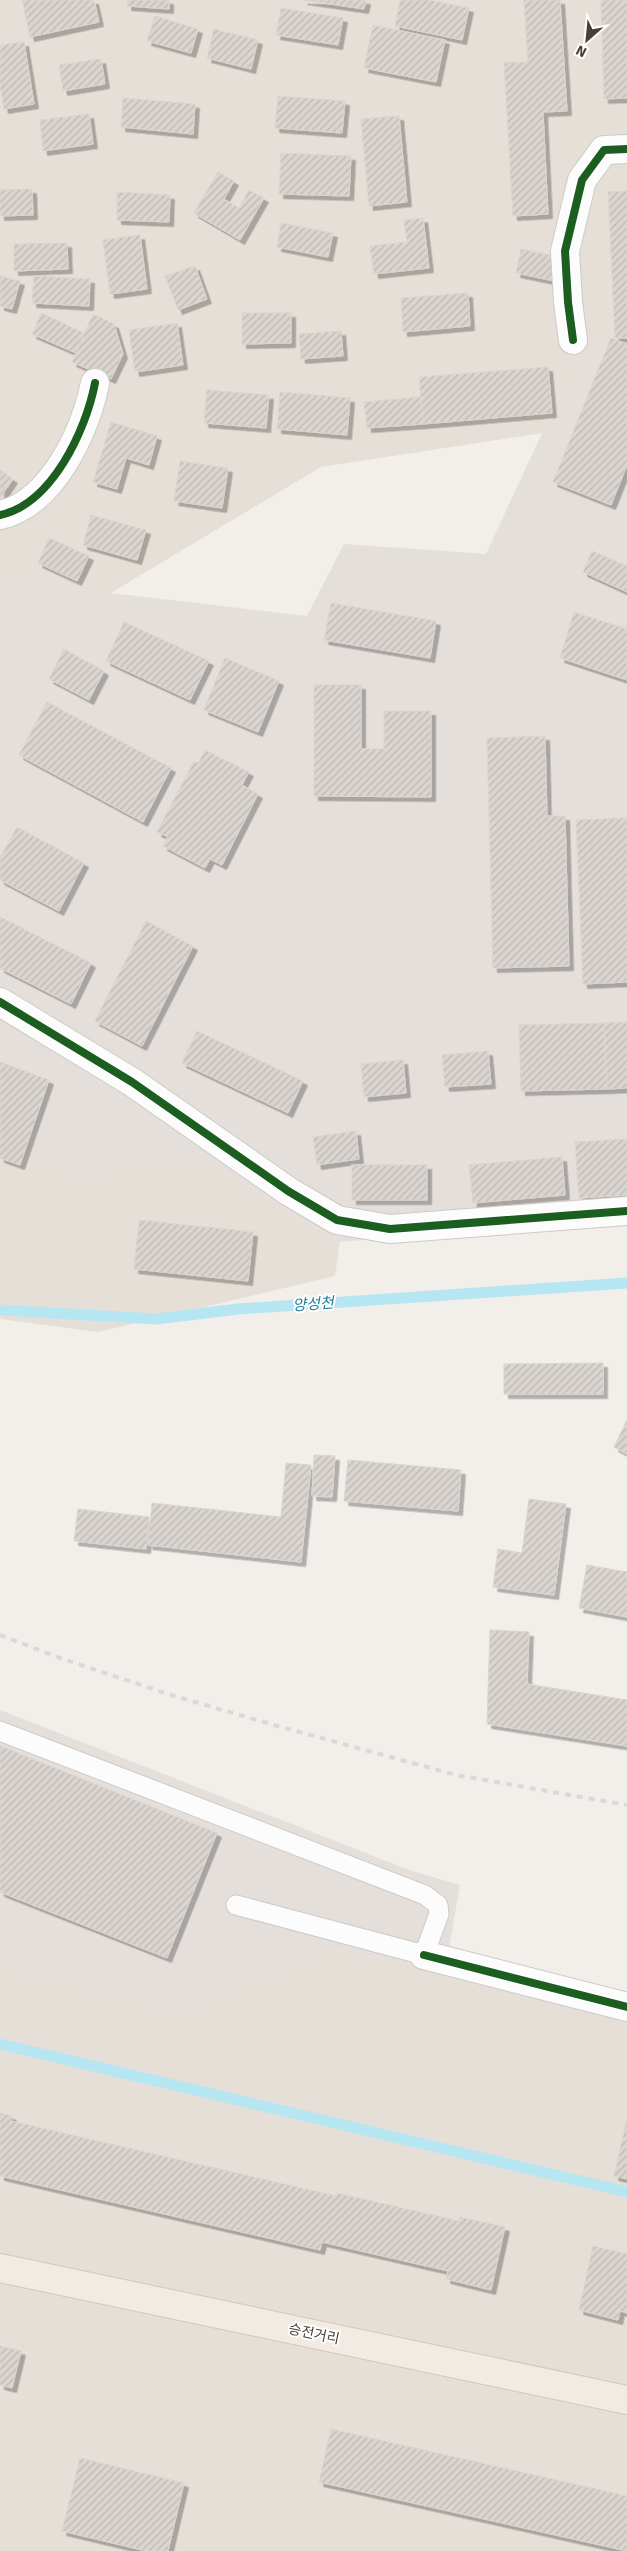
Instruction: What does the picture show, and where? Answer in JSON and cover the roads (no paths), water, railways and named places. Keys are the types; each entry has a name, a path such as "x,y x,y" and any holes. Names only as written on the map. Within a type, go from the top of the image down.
{"main road":[{"name":"승전거리","path":"0,2268 627,2400"}],"street":[{"path":"573,340 568,302 565,251 582,180 604,150 627,149"},
{"path":"0,514 8,513 36,497 67,460 91,406 96,384"},
{"path":"0,1002 132,1082 288,1191 337,1220 390,1228 627,1211"},
{"path":"424,1955 627,2007"}],"lane":[{"path":"0,1731 424,1895 438,1905 439,1914 424,1955 236,1905"}],"waterway":[{"name":"양성천","path":"0,1310 156,1319 238,1309 627,1283"},
{"path":"0,2044 627,2192"}],"railway":[{"path":"0,1635 60,1658 171,1695 456,1775 627,1805"}]}
